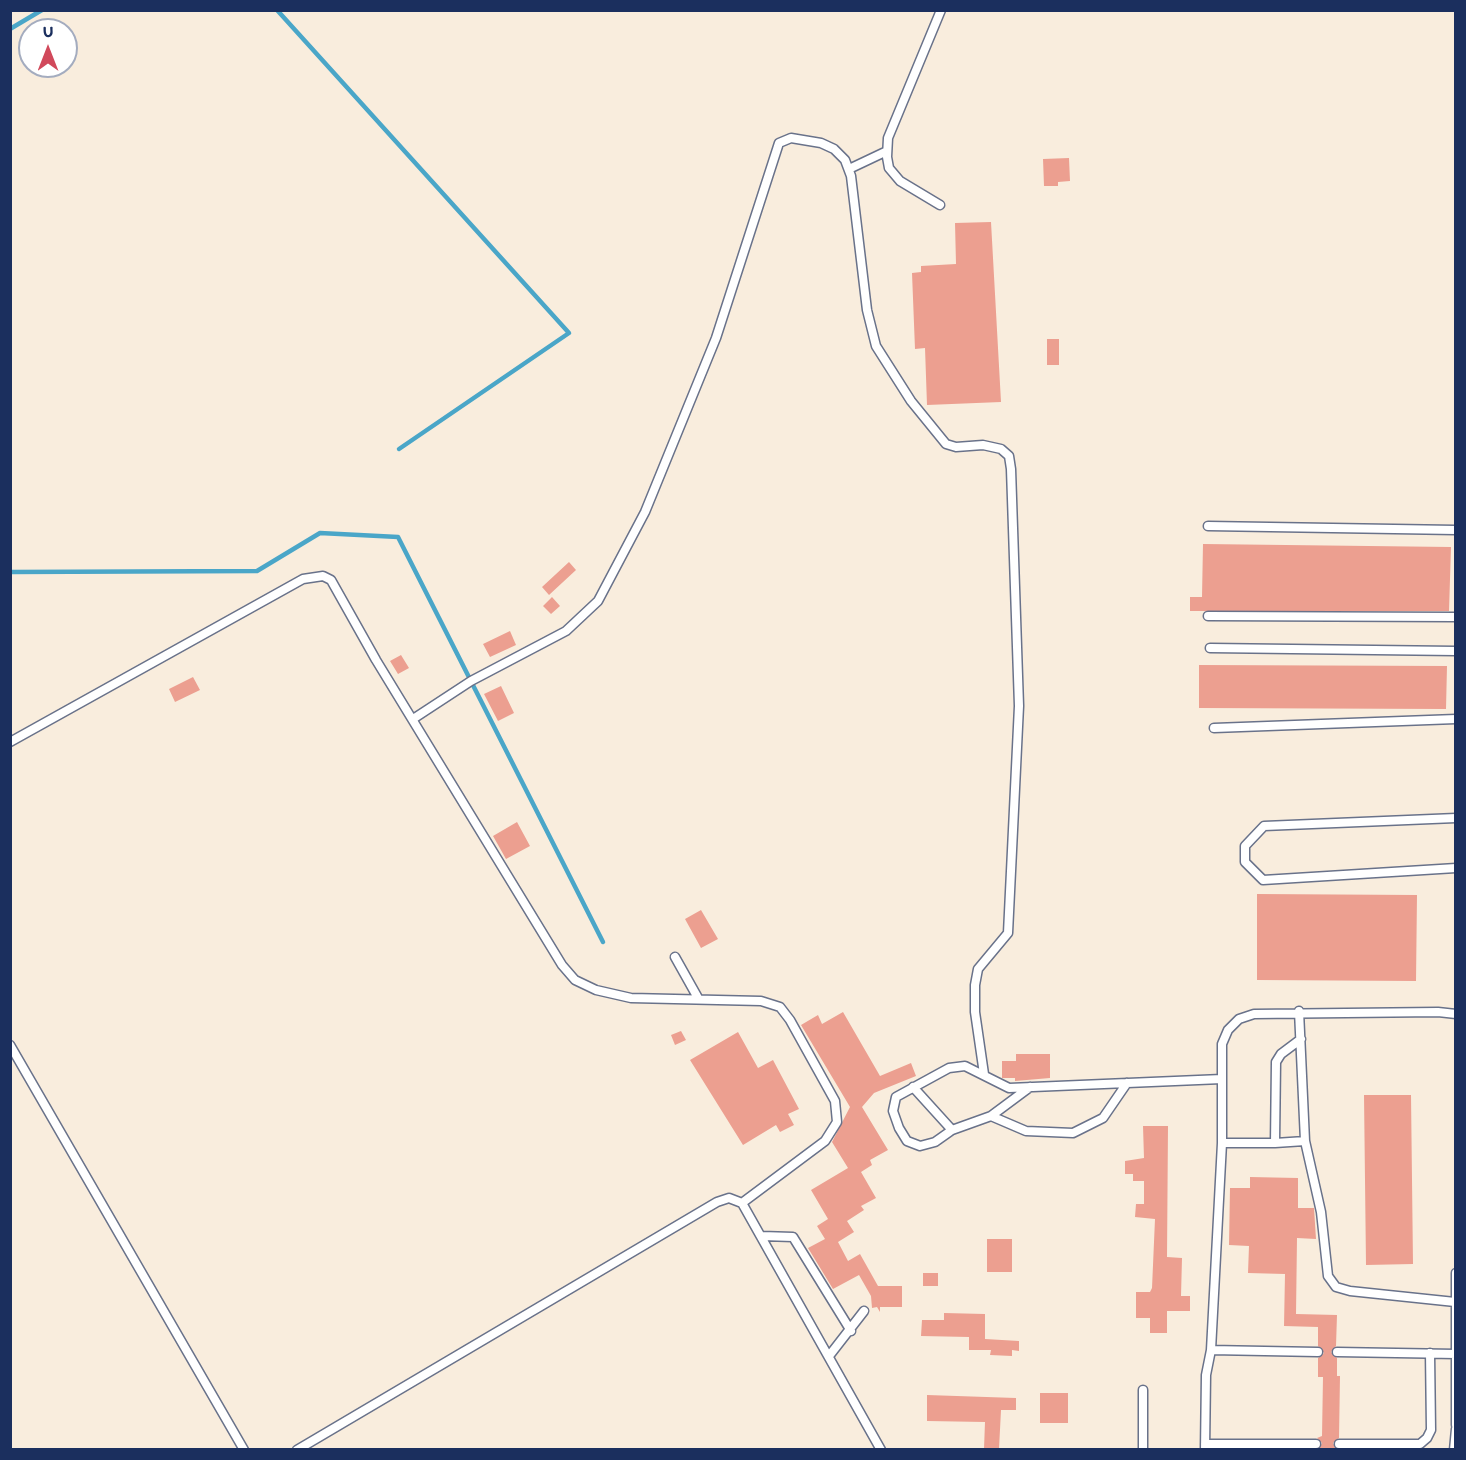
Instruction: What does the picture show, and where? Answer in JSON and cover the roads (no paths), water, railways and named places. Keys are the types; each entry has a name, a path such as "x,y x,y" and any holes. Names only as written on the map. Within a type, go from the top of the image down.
{"lane":[{"path":"940,205 900,181 889,168 887,151 888,138 941,10"},
{"path":"412,720 471,681 566,631 598,601 645,512 717,338 779,143 791,138 821,143 834,149 849,169 867,310 876,346 912,401 946,444 956,447 983,446 1001,449 1008,456 1011,469 1019,706 1008,933 978,969 975,985 975,1012 984,1074"},
{"path":"849,169 887,151"},
{"path":"1208,526 1455,530"},
{"path":"10,742 303,579 323,576 331,580 342,595 376,660 412,720 562,965 575,980 596,990 630,998 761,1000 780,1007 790,1020 835,1101 838,1112 837,1122 825,1141 742,1203"},
{"path":"1208,616 1455,617"},
{"path":"1210,648 1455,651"},
{"path":"1214,728 1455,719"},
{"path":"1455,818 1264,826 1245,846 1245,862 1263,880 1455,868"},
{"path":"675,957 698,998"},
{"path":"1317,1444 1205,1447 1206,1375 1211,1350 1222,1143 1222,1044 1228,1030 1239,1019 1254,1014 1299,1011 1455,1014"},
{"path":"1299,1011 1305,1141 1321,1212 1328,1276 1336,1287 1350,1291 1455,1302"},
{"path":"1275,1143 1276,1062 1281,1054 1300,1039"},
{"path":"10,1045 244,1449"},
{"path":"1030,1087 991,1116 952,1130 934,1142 920,1146 907,1141 898,1128 893,1111 896,1097 949,1068 965,1066 1009,1088 1030,1087 1222,1079"},
{"path":"991,1116 1026,1131 1073,1133 1103,1118 1127,1083"},
{"path":"913,1087 952,1130"},
{"path":"1222,1143 1305,1141"},
{"path":"297,1449 717,1202 729,1198 742,1203 762,1236 881,1449"},
{"path":"762,1236 793,1237 851,1331"},
{"path":"1454,1449 1455,1273"},
{"path":"829,1356 851,1331 864,1311"},
{"path":"1211,1350 1318,1352"},
{"path":"1337,1352 1455,1354"},
{"path":"1339,1444 1420,1444 1427,1438 1431,1430 1430,1353"},
{"path":"1143,1390 1143,1449"}],"waterway":[{"path":"10,29 42,10"},
{"path":"277,10 569,333 399,449"},
{"path":"10,572 257,571 320,533 398,537 603,942"}]}
